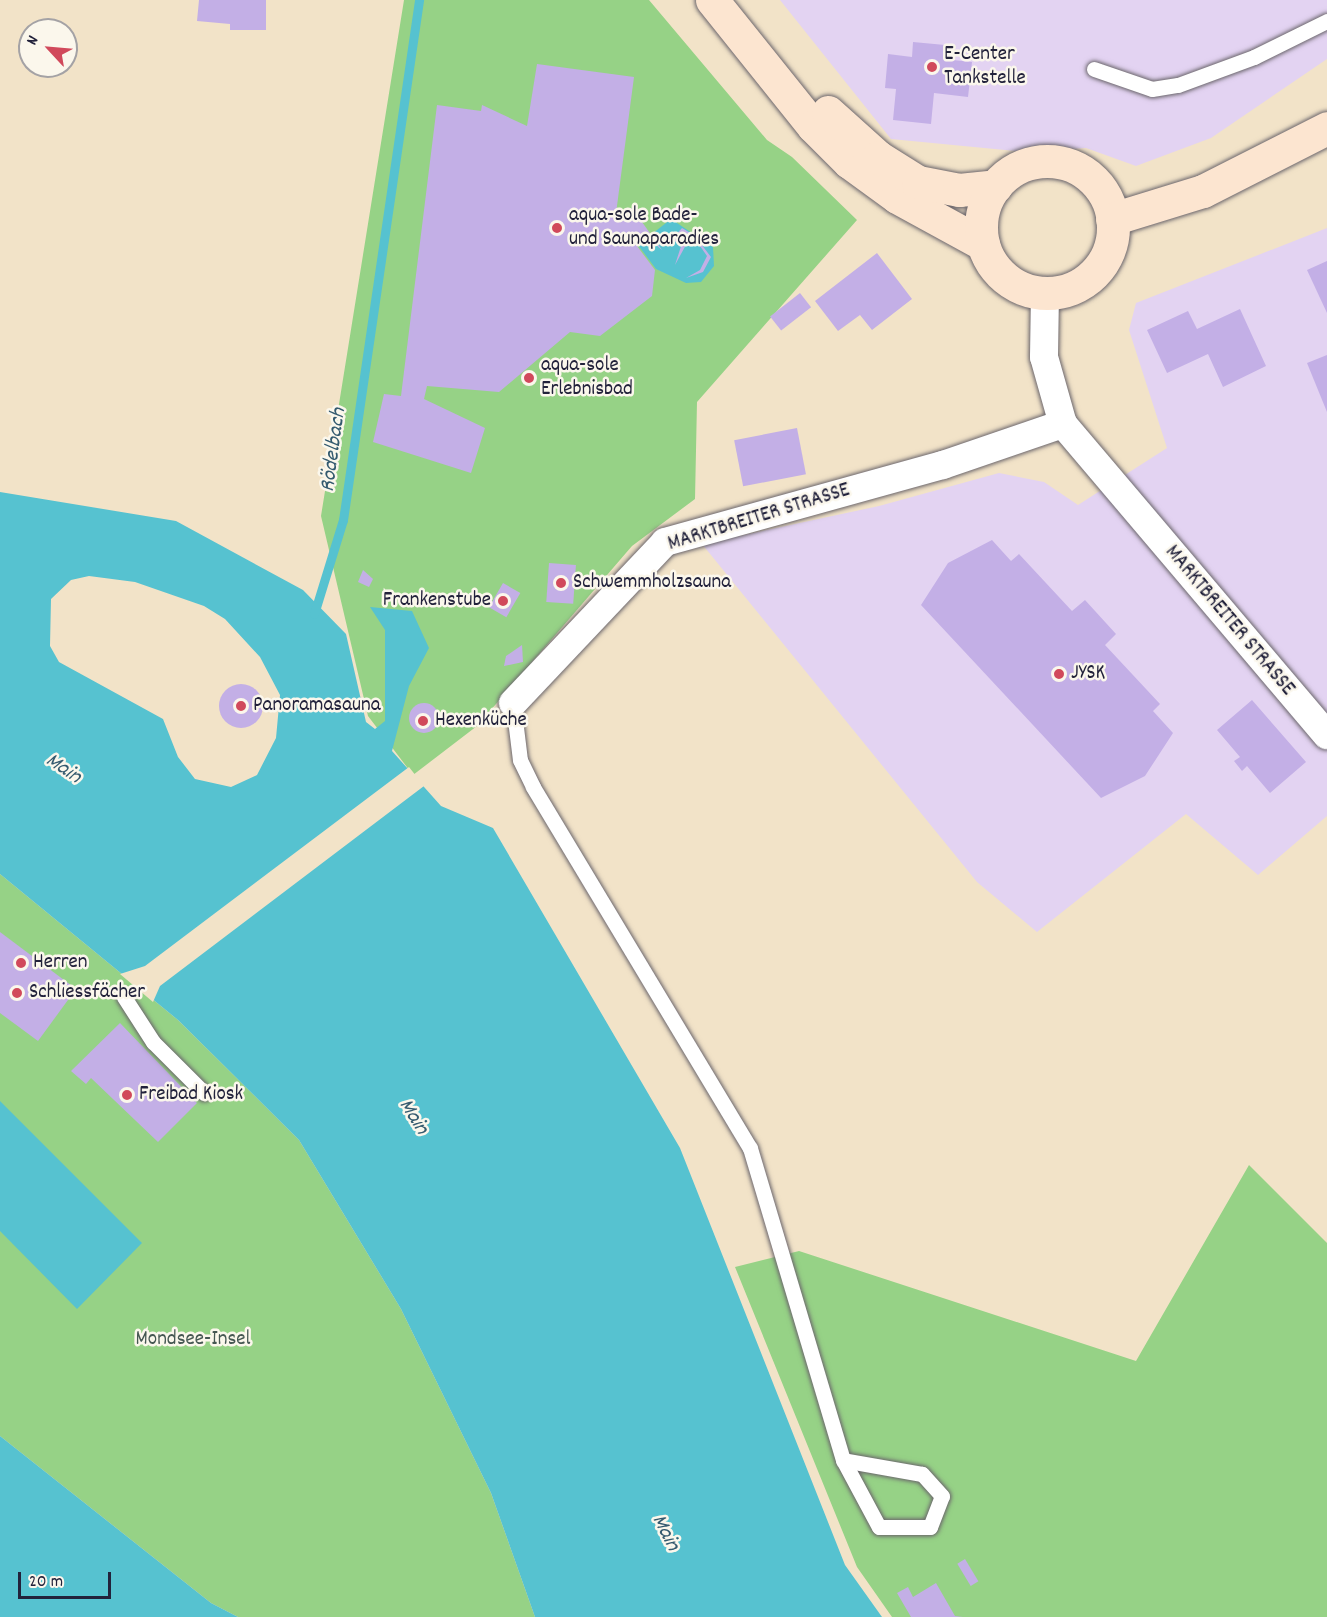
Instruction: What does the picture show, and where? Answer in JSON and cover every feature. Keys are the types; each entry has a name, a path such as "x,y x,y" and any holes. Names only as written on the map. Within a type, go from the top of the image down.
{"main road":[{"path":"712,0 753,47 813,126 849,162 897,197 983,244"},
{"path":"753,47 898,171 940,188 996,186"},
{"path":"1112,219 1203,191 1327,128"},
{"path":"1029,164 1065,164 1097,184 1112,219 1109,247 1095,272 1081,284 1045,293 1020,287 999,273 983,244 982,213 996,186 1029,164"}],"street":[{"name":"MARKTBREITER STRASSE","path":"1045,293 1044,357 1063,424 1327,735"},
{"name":"MARKTBREITER STRASSE","path":"513,703 665,542 943,465 1063,424"}],"lane":[{"path":"1094,69 1152,89 1178,85 1254,57 1327,21"},
{"path":"513,703 520,760 533,787 750,1148 843,1460 879,1527 930,1527 942,1496 922,1474 843,1460"},
{"path":"124,997 153,1042 204,1092"}],"shaded area":[{"path":"780,0 1327,0 1327,59 1211,138 1136,166 1086,148 1027,152 891,139"},
{"path":"1327,228 1327,816 1258,875 1186,814 1037,932 977,882 702,544 879,506 999,473 1044,482 1078,505 1167,448 1129,330 1136,303"}],"green space":[{"name":"aqua-sole Erlebnisbad","path":"404,0 649,0 767,140 792,157 857,220 697,402 695,499 632,546 477,726 413,775 368,716 321,516"},
{"name":"Mondsee-Insel","path":"0,874 178,1020 299,1140 401,1309 491,1493 535,1617 238,1617 211,1603 0,1436"},
{"path":"1249,1165 1327,1243 1327,1617 892,1617 857,1567 735,1267 799,1251 1136,1361"}],"water":[{"path":"671,219 713,247 714,266 701,282 686,283 656,269 638,245"},
{"name":"Main","path":"0,492 176,521 303,590 346,634 366,722 375,729 385,721 385,630 370,607 412,611 429,648 409,686 392,751 441,806 493,828 680,1148 845,1565 882,1617 535,1617 491,1493 401,1309 299,1140 178,1020 0,874","holes":["89,576 135,582 204,606 225,619 260,657 280,695 276,738 257,775 231,787 195,779 178,757 163,719 59,662 50,646 51,599 71,580"]},
{"path":"0,1101 142,1243 77,1309 0,1231"},
{"path":"0,1436 211,1603 238,1617 0,1617"}],"pier":[{"path":"409,767 424,786 160,986 153,1002 120,974 145,966"}],"building":[{"path":"199,0 266,0 266,30 230,30 230,24 197,21"},
{"path":"913,42 945,45 943,59 972,62 968,97 934,93 931,124 893,120 896,89 885,88 888,54 912,57"},
{"name":"aqua-sole Bade- und Saunaparadies","path":"537,64 634,77 615,221 632,208 662,250 648,238 637,246 655,270 652,296 600,336 570,332 499,392 427,386 424,399 485,428 471,473 373,442 384,394 401,396 437,105 481,111 482,105 527,126"},
{"path":"682,228 692,234 666,246"},
{"path":"690,239 701,244 711,257 703,272 686,278 700,270 707,256 700,246 687,243 675,265 683,240"},
{"path":"877,253 912,299 872,330 860,315 838,331 815,301"},
{"path":"1327,261 1327,313 1307,270"},
{"path":"800,293 811,307 781,331 770,316"},
{"path":"1240,309 1266,366 1223,387 1208,354 1167,373 1147,330 1188,311 1197,329"},
{"path":"1327,355 1327,412 1307,363"},
{"path":"797,428 806,474 743,486 734,440"},
{"name":"JYSK","path":"992,540 1011,561 1019,554 1072,611 1085,600 1116,634 1105,645 1160,704 1153,711 1173,733 1145,776 1101,798 921,605 948,563"},
{"name":"Schwemmholzsauna","path":"549,563 576,565 573,604 546,602"},
{"path":"363,570 373,579 369,587 358,582"},
{"name":"Frankenstube","path":"503,583 520,593 506,617 489,607"},
{"path":"522,645 523,662 504,666 506,656"},
{"name":"Panoramasauna","path":"241,684 256,691 263,706 256,721 241,728 226,721 219,706 226,691"},
{"path":"1252,700 1306,762 1270,793 1247,766 1242,771 1234,761 1240,757 1217,730"},
{"name":"Hexenküche","path":"424,703 430,704 438,712 438,724 430,732 424,733 418,732 410,724 409,718 410,712 418,704"},
{"path":"0,932 76,989 38,1041 0,1013"},
{"path":"120,1023 197,1103 158,1142 91,1078 86,1084 71,1071"},
{"path":"965,1559 978,1581 971,1586 957,1564"},
{"path":"936,1583 955,1616 963,1617 911,1617 897,1593 908,1587 913,1597"}],"waterway":[{"name":"Rödelbach","path":"314,614 343,520 419,0"}],"place":[{"name":"E-Center Tankstelle","path":"932,67"},
{"name":"aqua-sole Bade- und Saunaparadies","path":"557,228"},
{"name":"aqua-sole Erlebnisbad","path":"529,378"},
{"name":"Schwemmholzsauna","path":"561,583"},
{"name":"Frankenstube","path":"503,601"},
{"name":"JYSK","path":"1059,674"},
{"name":"Panoramasauna","path":"241,706"},
{"name":"Hexenküche","path":"423,721"},
{"name":"Herren","path":"21,963"},
{"name":"Schliessfächer","path":"17,993"},
{"name":"Freibad Kiosk","path":"127,1095"}]}
